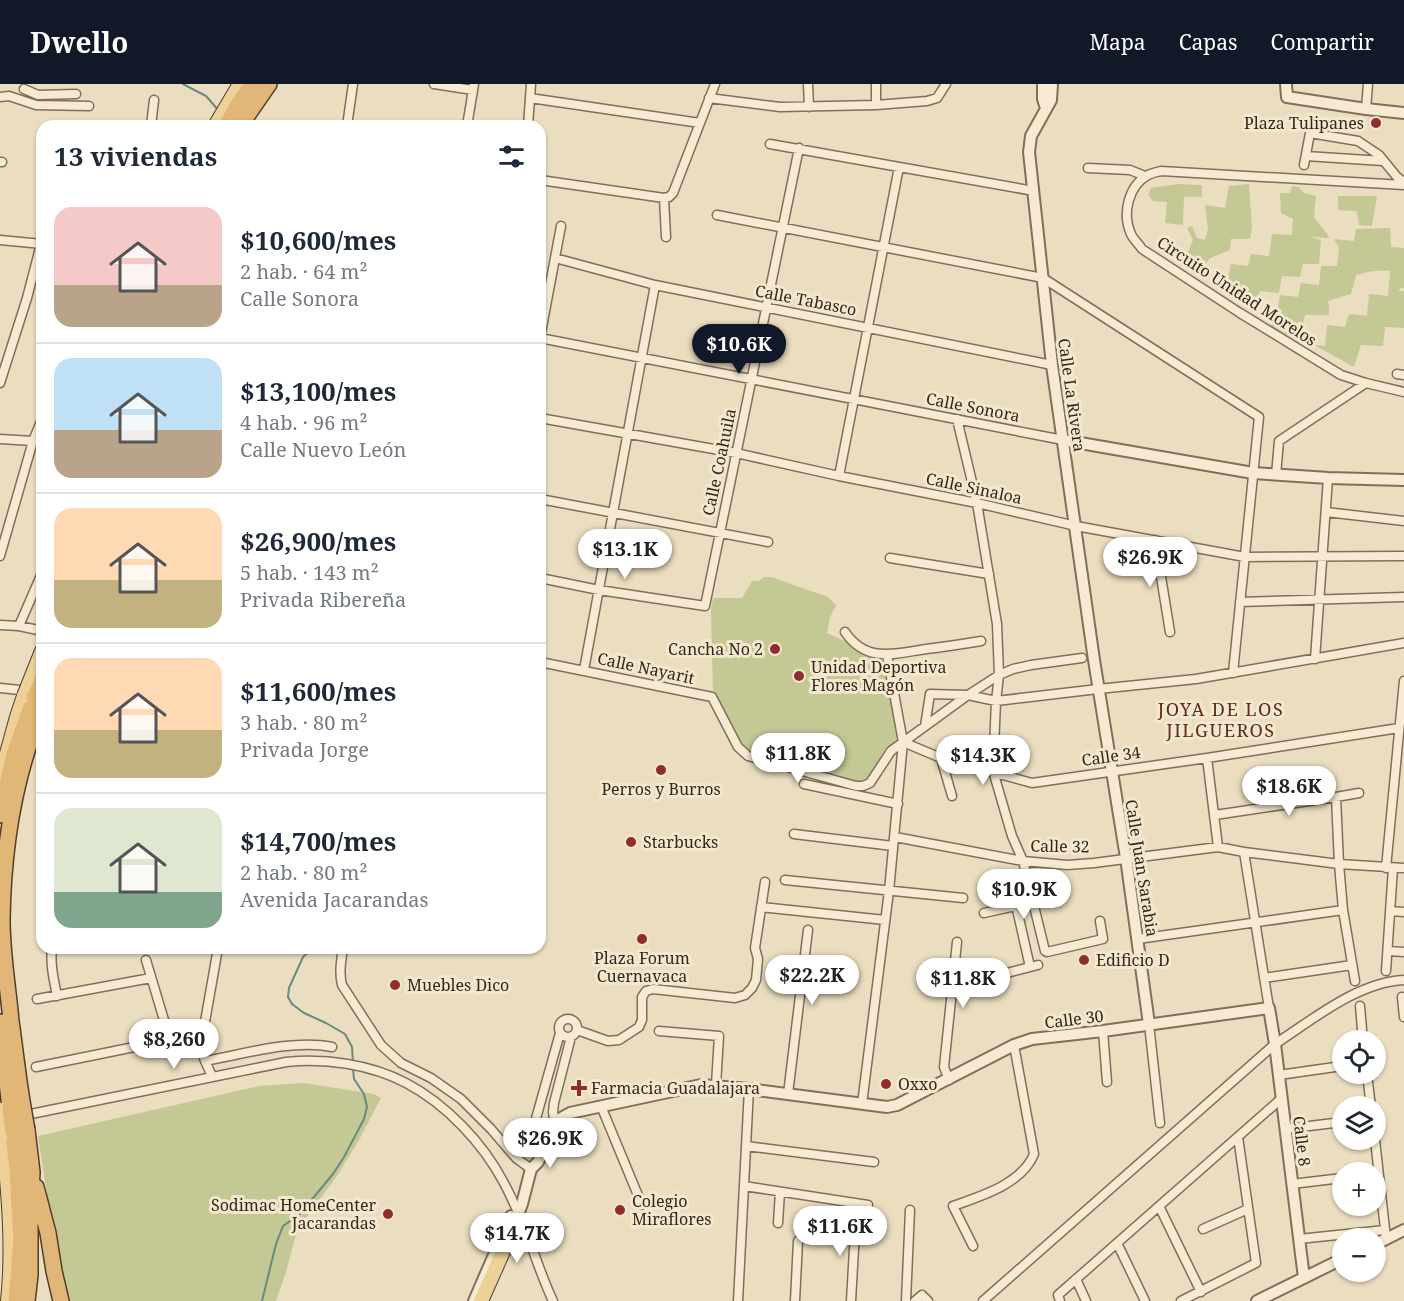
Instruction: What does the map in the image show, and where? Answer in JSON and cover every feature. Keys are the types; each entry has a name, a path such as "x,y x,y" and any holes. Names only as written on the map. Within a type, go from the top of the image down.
{"highway":[{"path":"240,117 252,84"},
{"path":"240,117 268,84"},
{"path":"0,815 14,754 36,699"},
{"path":"36,699 14,802 6,854 2,922 19,1080 9,1118 32,1172 48,1233 61,1301"},
{"path":"0,1022 9,1118 19,1190 21,1238 16,1301"},
{"path":"27,1301 30,1275 32,1172"}],"main road":[{"path":"240,84 240,117"},
{"path":"240,117 276,84"},
{"path":"0,779 17,717 36,699"},
{"path":"8,1301 11,1274 8,1186 9,1118 23,1080 10,962 8,921 12,855 20,804 36,745"},
{"path":"0,1301 11,1238"},
{"path":"481,1301 509,1238"}],"street":[{"path":"348,120 353,84"},
{"path":"434,84 473,87 467,120"},
{"path":"528,120 531,84"},
{"path":"546,181 669,197 673,193 715,84"},
{"path":"808,84 808,107"},
{"path":"876,84 876,105"},
{"path":"710,98 780,107 876,105 927,101 937,98 945,84"},
{"path":"1286,84 1287,97 1404,113"},
{"path":"1366,109 1368,84"},
{"name":"Calle La Rivera","path":"1047,85 1043,99 1046,108 1031,136 1029,152 1052,365 1098,689"},
{"path":"4,96 23,87 38,95 76,94"},
{"path":"4,96 36,105 89,106"},
{"path":"530,98 700,123"},
{"path":"152,120 154,100"},
{"path":"1383,161 1305,160 1310,133 1358,141 1370,149 1383,161 1404,183"},
{"path":"770,144 1034,192"},
{"name":"Calle Coahuila","path":"599,590 705,606 799,148"},
{"path":"839,476 899,167"},
{"path":"1088,168 1130,170 1145,176 1161,171 1404,183"},
{"name":"Circuito Unidad Morelos","path":"1145,176 1136,186 1127,203 1127,220 1131,235 1142,249 1341,375 1404,392"},
{"path":"664,198 666,237"},
{"path":"717,215 1043,278 1259,417 1233,673"},
{"path":"546,306 561,226"},
{"path":"0,240 36,244"},
{"name":"Calle Tabasco","path":"555,258 655,285 1052,365"},
{"path":"0,383 36,263"},
{"path":"585,670 655,285"},
{"name":"Calle Sonora","path":"546,339 1063,440 1253,473 1276,476 1404,480"},
{"path":"1276,476 1280,441 1366,383"},
{"name":"Calle Sinaloa","path":"546,419 736,453 1076,526 1245,556 1404,556"},
{"path":"957,419 977,503 996,624 999,675 993,771 1012,837 1023,861 1045,951 1103,939 1100,921"},
{"path":"0,556 36,434"},
{"path":"0,439 33,441"},
{"path":"1315,659 1328,478"},
{"path":"546,500 768,542"},
{"path":"1326,512 1404,521"},
{"path":"1155,540 1170,632"},
{"path":"890,558 989,574"},
{"path":"546,579 599,590"},
{"path":"19,626 36,587"},
{"path":"1240,602 1404,597"},
{"path":"0,625 36,630"},
{"path":"845,632 859,647 887,655 981,641"},
{"path":"925,726 930,694 968,695 996,701 1196,679 1404,643"},
{"path":"862,1104 890,891 903,742 887,655"},
{"name":"Calle Nayarit","path":"546,663 712,697 738,747 748,756 846,784 863,786 870,783 891,751 999,675 1031,665 1083,658"},
{"path":"1386,970 1390,911 1389,868 1404,681"},
{"path":"0,688 36,699"},
{"name":"Calle Juan Sarabia","path":"1098,689 1138,939 1160,1123"},
{"name":"Calle 34","path":"903,742 941,758 1032,783 1399,728"},
{"path":"941,758 952,796"},
{"path":"1207,758 1218,847"},
{"path":"804,784 898,804"},
{"path":"1215,814 1359,793"},
{"path":"1336,797 1343,910 1355,981"},
{"name":"Calle 32","path":"794,834 894,841 1023,861 1067,865 1218,847 1339,864 1404,868"},
{"path":"1244,852 1269,1008"},
{"path":"996,876 1007,908"},
{"path":"785,880 963,898"},
{"path":"560,1033 565,1036 574,1033 608,1041 618,1040 639,1027 642,1020 642,997 646,991 653,989 735,998 745,995 756,980 758,959 755,948 765,882"},
{"path":"984,913 1033,902"},
{"path":"1003,974 1034,966 1016,905"},
{"path":"761,907 885,920"},
{"path":"1138,939 1343,910"},
{"path":"1390,911 1404,912"},
{"path":"788,1094 808,930"},
{"path":"948,1080 944,1067 957,942"},
{"path":"1388,951 1404,952"},
{"path":"52,954 52,972 57,996"},
{"path":"212,1076 202,1052 202,1033 217,954"},
{"path":"342,954 340,967 342,985 381,1045 401,1063 431,1078 461,1099 516,1158 531,1169"},
{"path":"146,960 170,1040"},
{"path":"1264,978 1352,965"},
{"path":"37,999 151,978"},
{"path":"983,1301 1275,1044 1327,1009 1358,993 1386,983 1404,980"},
{"path":"1402,997 1404,1017"},
{"path":"1360,1006 1362,1030"},
{"name":"Calle 30","path":"555,1124 570,1113 700,1085 750,1089 887,1107 897,1105 1014,1045 1032,1039 1269,1008"},
{"name":"Calle 8","path":"1269,1008 1304,1278"},
{"path":"486,1301 504,1259 531,1169 538,1162 555,1124 554,1103 576,1023 567,1018 561,1021 559,1027 560,1033 535,1122 542,1153"},
{"path":"659,1031 719,1036 716,1085"},
{"path":"1103,1031 1107,1082"},
{"path":"36,1067 202,1033"},
{"path":"205,1061 289,1046 320,1044 332,1047"},
{"path":"973,1246 953,1206 1012,1182 1032,1160 1034,1154 1014,1045"},
{"path":"9,1118 285,1062 307,1060 366,1068 405,1083 424,1094 464,1127 493,1164 519,1208 553,1301"},
{"path":"1278,1075 1332,1067"},
{"path":"738,1301 750,1089"},
{"path":"1059,1298 1117,1243 1281,1098"},
{"path":"601,1106 642,1205"},
{"path":"1285,1129 1332,1123"},
{"path":"1181,1301 1256,1263 1238,1137"},
{"path":"747,1146 874,1162"},
{"path":"1292,1184 1332,1179"},
{"path":"744,1186 868,1205"},
{"path":"778,1223 780,1192"},
{"path":"1160,1206 1201,1292"},
{"path":"474,1301 519,1208"},
{"path":"1203,1228 1248,1209"},
{"path":"906,1301 910,1210"},
{"path":"851,1301 856,1214"},
{"path":"1386,1234 1404,1230"},
{"path":"1299,1239 1332,1237"},
{"path":"795,1301 798,1241"},
{"path":"1117,1243 1145,1301"},
{"path":"1257,1301 1332,1264"},
{"path":"1076,1280 1086,1301"},
{"path":"915,1301 922,1296 928,1301"}],"green space":[{"path":"1178,184 1202,185 1202,197 1184,197 1183,225 1165,223 1167,202 1153,201 1148,195 1151,188"},
{"path":"1249,184 1252,227 1250,239 1231,239 1230,250 1210,258 1202,269 1177,259 1186,257 1193,240 1187,228 1192,226 1197,238 1205,240 1208,229 1205,205 1225,208 1229,186"},
{"path":"1292,186 1299,187 1304,193 1316,196 1314,217 1330,238 1311,237 1321,240 1319,264 1303,264 1300,277 1282,276 1279,293 1260,291 1253,306 1224,286 1227,283 1231,264 1248,266 1251,254 1269,256 1272,234 1292,235 1293,219 1281,213 1280,193 1290,193"},
{"path":"1338,196 1377,196 1372,226 1359,225 1357,211 1338,210"},
{"path":"1390,228 1391,247 1404,248 1404,288 1398,291 1404,291 1404,328 1385,327 1383,346 1361,345 1354,367 1314,345 1325,346 1327,325 1345,327 1349,314 1367,316 1369,294 1388,296 1390,271 1373,271 1356,275 1351,294 1328,301 1329,315 1305,315 1299,342 1271,326 1277,314 1280,295 1298,297 1301,283 1319,285 1321,266 1337,266 1339,248 1334,239 1354,241 1356,229"},
{"name":"Unidad Deportiva Flores Magón","path":"764,577 771,577 828,597 836,605 830,617 827,633 880,657 901,737 882,757 868,781 856,785 748,754 740,748 713,694 711,610 713,598 742,598 752,581 759,581"},
{"path":"304,1083 374,1094 381,1098 337,1176 297,1230 276,1301 69,1301 60,1278 38,1136 259,1086"}],"waterway":[{"path":"183,84 206,96 219,111"},
{"path":"306,954 289,988 288,997 292,1004 304,1013 345,1034 352,1047 353,1063"},
{"path":"262,1301 276,1244 283,1226 299,1215 333,1174 364,1119 367,1107 364,1094 354,1079 353,1069"}],"place":[{"name":"Plaza Tulipanes","path":"1376,123"},
{"name":"Cancha No 2","path":"775,649"},
{"name":"Unidad Deportiva Flores Magón","path":"799,676"},
{"name":"Perros y Burros","path":"661,770"},
{"name":"Starbucks","path":"631,842"},
{"name":"Plaza Forum Cuernavaca","path":"642,939"},
{"name":"Edificio D","path":"1084,960"},
{"name":"Muebles Dico","path":"395,985"},
{"name":"Oxxo","path":"886,1084"},
{"name":"Farmacia Guadalajara","path":"579,1088"},
{"name":"Colegio Miraflores","path":"620,1210"},
{"name":"Sodimac HomeCenter Jacarandas","path":"388,1214"}],"district":[{"name":"JOYA DE LOS JILGUEROS","path":"1221,720"}]}
